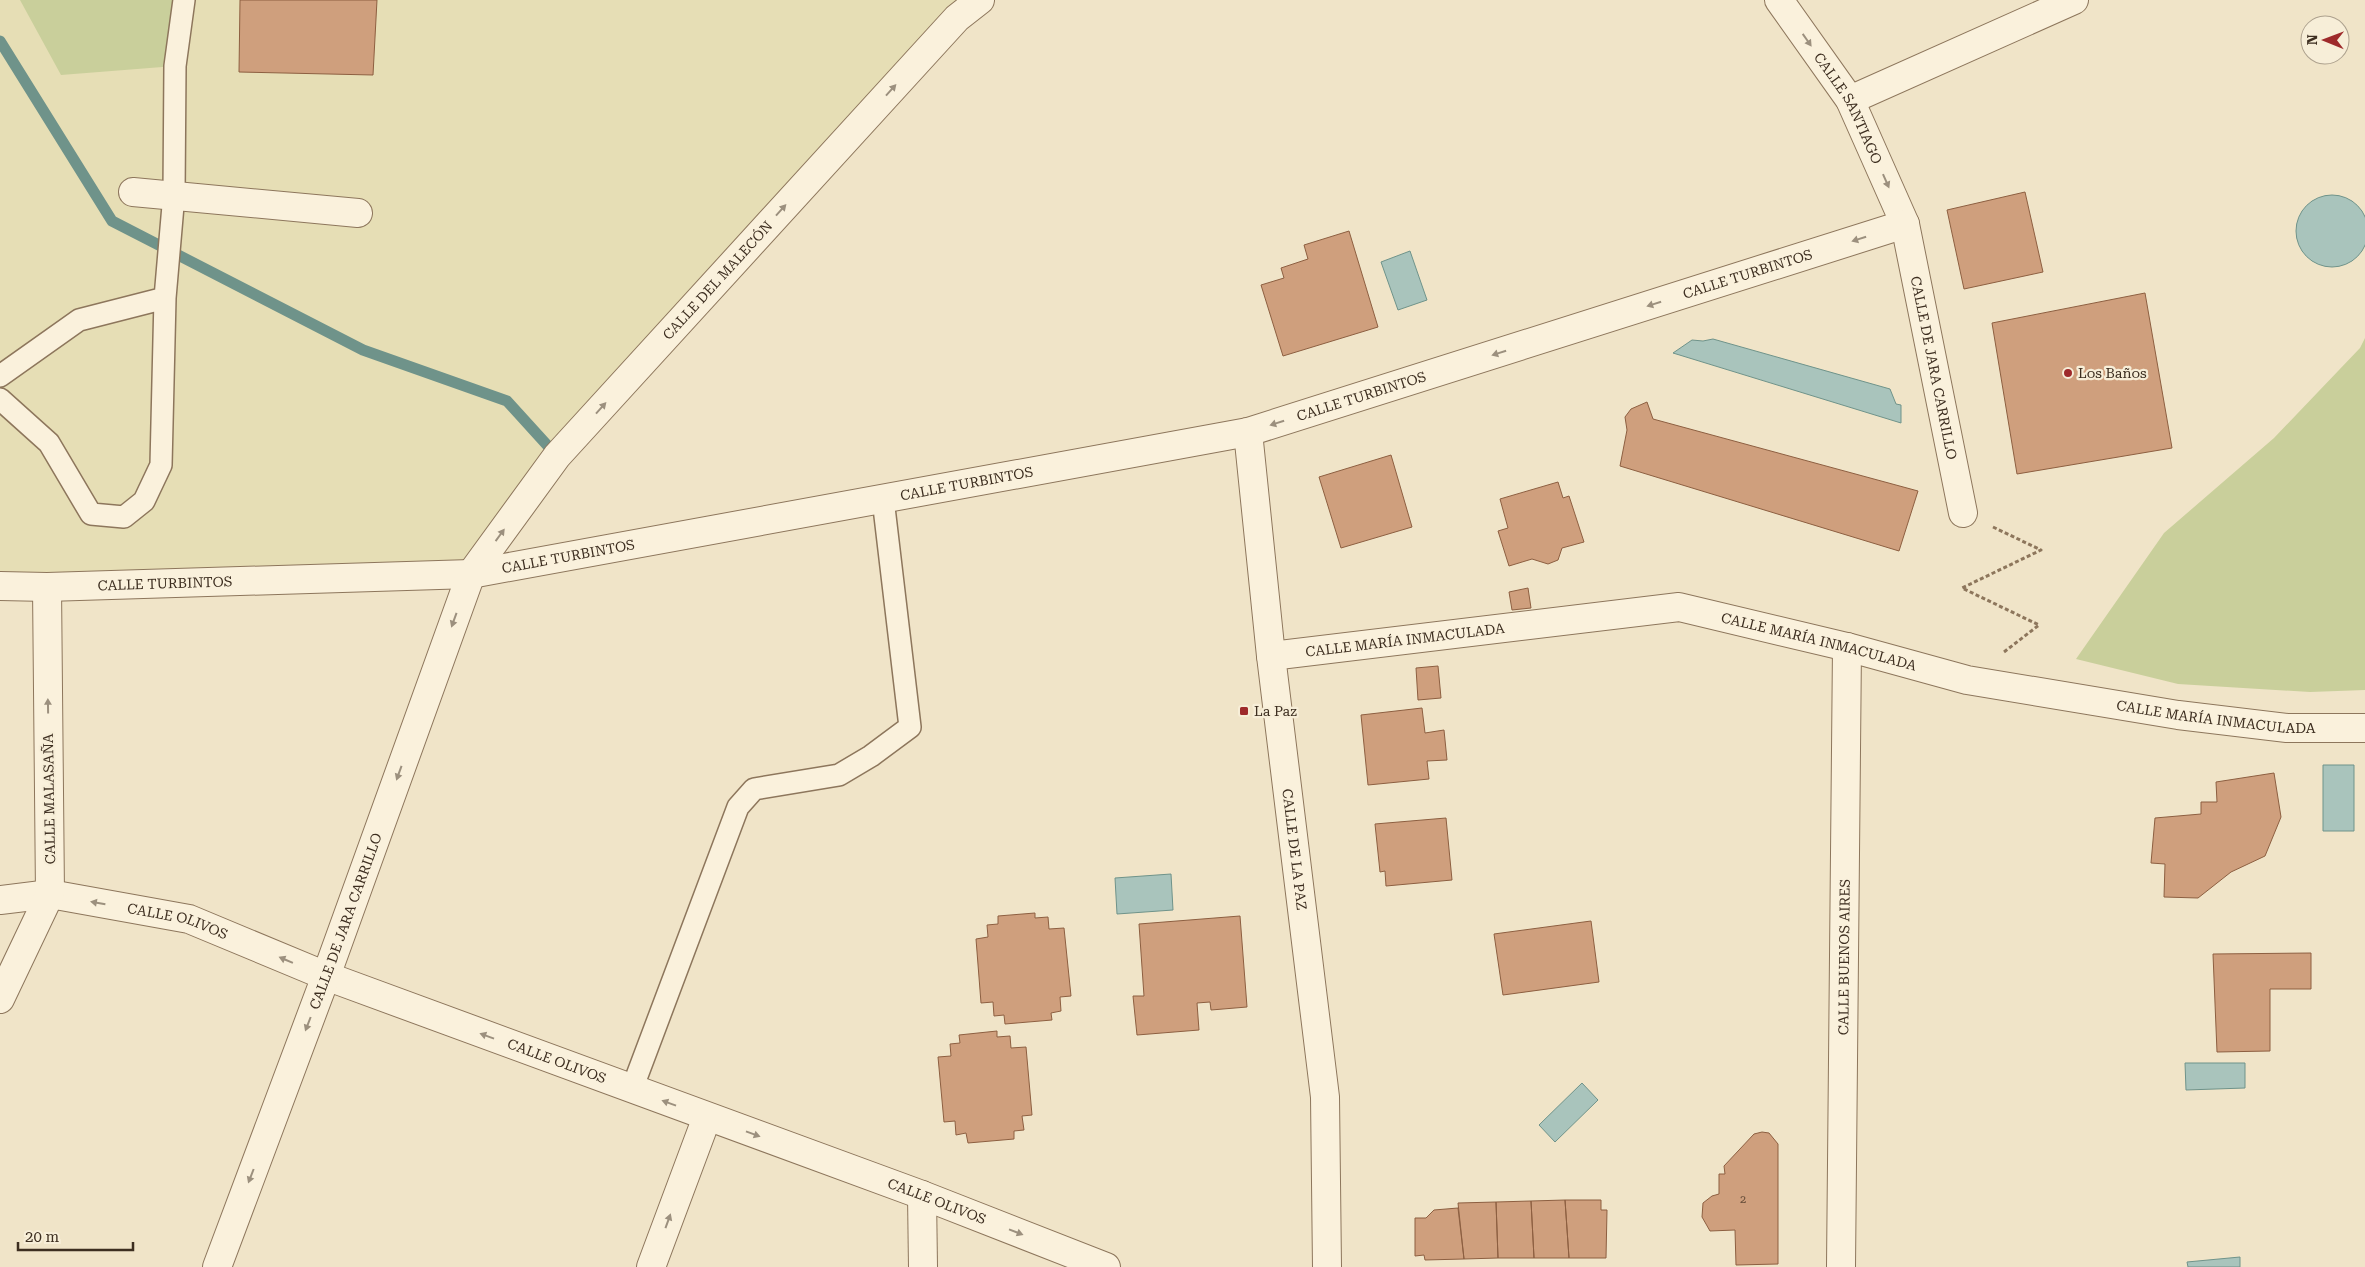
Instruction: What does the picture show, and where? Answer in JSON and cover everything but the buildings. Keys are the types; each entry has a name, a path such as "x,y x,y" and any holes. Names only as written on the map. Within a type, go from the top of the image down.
{"street":[{"name":"CALLE DEL MALECÓN","path":"471,574 557,456 950,25 980,0"},
{"name":"CALLE SANTIAGO","path":"1779,0 1850,100 1905,224"},
{"path":"1850,100 2074,0"},
{"path":"133,192 174,194 358,213"},
{"name":"CALLE TURBINTOS","path":"0,586 47,587 471,574 1248,432 1905,224"},
{"name":"CALLE DE JARA CARRILLO","path":"1905,224 1963,512"},
{"name":"CALLE DE LA PAZ","path":"1248,432 1271,656 1325,1097 1327,1267"},
{"name":"CALLE DE JARA CARRILLO","path":"217,1267 326,976 471,574"},
{"name":"CALLE MALASAÑA","path":"0,999 50,894 47,587"},
{"name":"CALLE MARÍA INMACULADA","path":"1271,656 1679,607 1847,647 1967,680 2198,717 2287,728 2365,728"},
{"name":"CALLE BUENOS AIRES","path":"1841,1267 1847,647"},
{"name":"CALLE OLIVOS","path":"0,900 50,894 189,920 326,976 707,1117 922,1194 1106,1267"},
{"path":"651,1267 707,1117"},
{"path":"922,1194 923,1267"}],"lane":[{"path":"0,399 49,443 91,514 124,517 144,501 161,465 165,298 174,194 175,66 184,0"},
{"path":"0,376 79,320 165,298"},
{"path":"632,1089 738,807 754,789 839,775 871,756 910,727 884,499"}],"path":[{"path":"1963,512 2041,550 1962,588 2039,625 1967,680"}],"shaded area":[{"path":"0,0 980,0 957,18 471,574 0,580"}],"green space":[{"path":"20,0 184,0 175,66 61,75"},
{"path":"2365,338 2365,690 2310,692 2178,684 2076,659 2164,533 2274,438 2360,348"}],"water":[{"path":"2332,195 2352,201 2362,211 2368,231 2362,251 2352,261 2332,267 2312,261 2302,251 2296,231 2302,211 2312,201"},
{"path":"1410,251 1427,300 1398,310 1381,262"},
{"path":"1713,339 1890,389 1896,404 1901,405 1901,423 1673,353 1692,340 1703,341"},
{"path":"2323,765 2354,765 2354,831 2323,831"},
{"path":"1171,874 1173,910 1117,914 1115,878"},
{"path":"2185,1063 2245,1063 2245,1088 2186,1090"},
{"path":"1582,1083 1598,1100 1555,1142 1539,1125"},
{"path":"2240,1257 2240,1267 2188,1267 2187,1262"}],"waterway":[{"path":"0,41 112,221 363,350 507,401 557,456"}],"place":[{"name":"Los Baños","path":"2068,373"},
{"name":"La Paz","path":"1244,711"}]}
